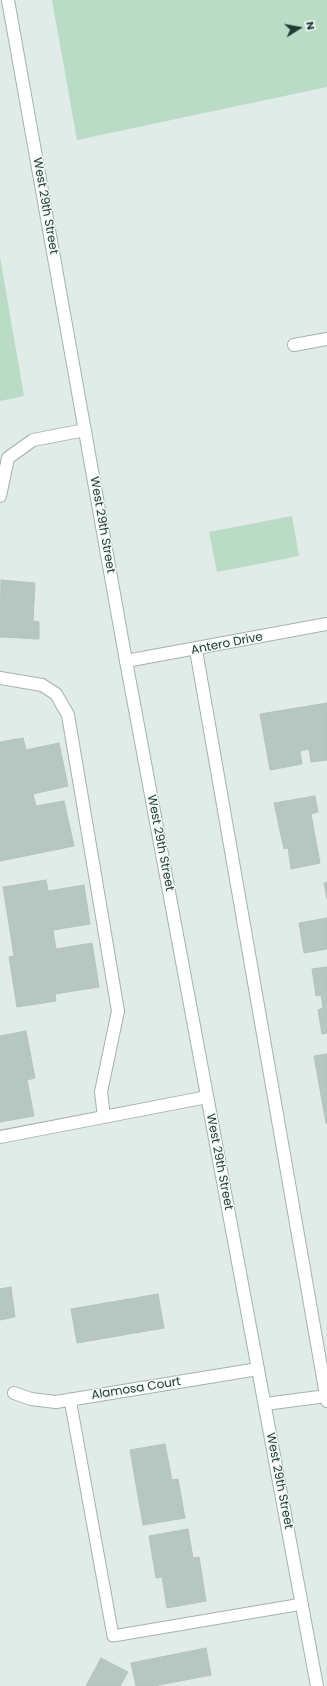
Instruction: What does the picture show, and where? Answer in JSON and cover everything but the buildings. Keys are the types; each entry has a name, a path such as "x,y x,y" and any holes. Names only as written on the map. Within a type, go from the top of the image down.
{"street":[{"name":"West 29th Street","path":"8,0 126,661 317,1686"},
{"path":"294,345 327,339"},
{"path":"0,496 8,458 33,440 85,430"},
{"name":"Antero Drive","path":"126,661 196,650 327,624"},
{"path":"196,650 327,1397 265,1404"},
{"path":"0,678 42,685 56,694 68,715 118,1011 101,1092 104,1117"},
{"path":"0,1137 207,1098"},
{"name":"Alamosa Court","path":"14,1393 31,1399 49,1401 70,1399 258,1369"}],"lane":[{"path":"70,1399 113,1636 302,1604"}],"green space":[{"path":"52,0 327,0 327,87 77,140"},
{"path":"0,257 24,396 0,401"},
{"path":"292,516 299,556 217,572 209,532"}]}
